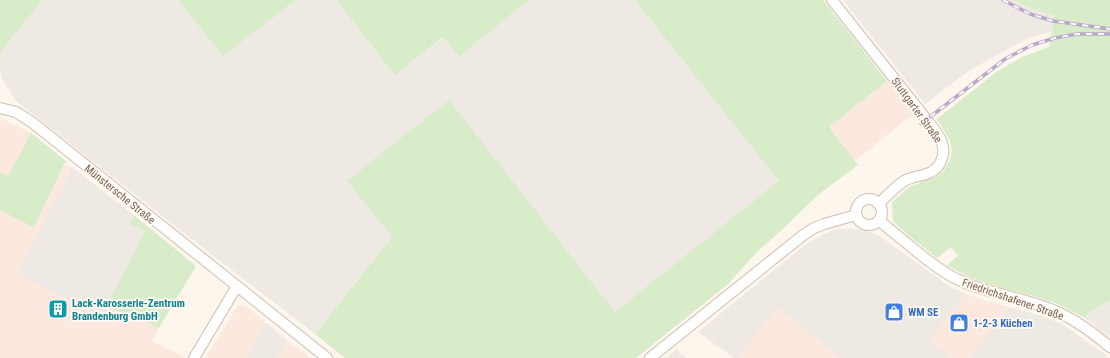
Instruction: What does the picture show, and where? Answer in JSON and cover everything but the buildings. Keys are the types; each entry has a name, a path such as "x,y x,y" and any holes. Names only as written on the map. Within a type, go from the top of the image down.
{"street":[{"name":"Stuttgarter Straße","path":"832,0 927,120 939,136 943,146 944,156 941,163 932,172 926,175 913,177 905,181 878,204"},
{"name":"Münstersche Straße","path":"0,108 16,112 33,123 327,358"},
{"path":"871,200 878,204 881,207 882,212 879,220 873,224 866,225 860,221 856,215 857,207 863,201 871,200"},
{"path":"650,358 802,236 824,224 856,215"},
{"name":"Friedrichshafener Straße","path":"879,220 902,240 954,278 988,291 1059,313 1081,324 1110,347"},
{"path":"194,358 237,286"}],"shaded area":[{"path":"42,0 178,0 223,56 296,0 336,0 395,75 444,37 459,57 529,0 635,0 780,181 615,312 448,100 392,237 315,334 16,101 2,79 0,69 0,53"},
{"path":"843,0 1013,0 1029,8 1054,16 1051,32 1031,37 970,70 925,104"},
{"path":"887,81 913,114 855,161 829,127"},
{"path":"0,118 31,133 8,176 0,171"},
{"path":"65,165 71,168 19,274 101,317 107,306 132,319 140,319 159,328 152,341 184,357 183,358 0,358 0,210 34,228"},
{"path":"72,167 135,216 130,224 145,231 102,317 18,274"},
{"path":"837,229 865,230 876,234 949,286 966,294 929,340 952,358 841,358 777,307 738,358 734,358 698,332 805,245 824,234"},
{"path":"966,294 1009,307 970,358 952,358 929,340"},
{"path":"1110,301 1110,338 1085,318 1090,311"},
{"path":"241,305 247,307 266,323 245,358 206,358 237,307"},
{"path":"777,307 841,358 738,358"},
{"path":"1009,307 1042,316 1062,324 1110,358 970,358"},
{"path":"266,323 288,341 277,358 245,358"},
{"path":"288,341 310,358 277,358"},
{"path":"677,349 679,353 687,358 666,358"}],"green space":[{"path":"0,0 42,0 0,53"},
{"path":"178,0 296,0 223,56"},
{"path":"336,0 529,0 459,57 443,37 395,75"},
{"path":"635,0 823,0 887,81 829,127 858,165 819,194 757,252 728,284 636,358 345,358 315,334 392,237 347,181 449,100 615,312 779,181"},
{"path":"1013,0 1110,0 1110,301 1090,311 1085,318 1055,303 983,282 962,273 947,265 958,256 951,247 937,258 893,221 892,202 909,187 936,177 943,172 950,160 952,151 950,141 937,119 995,73 1022,57 1049,47 1054,16 1029,8"},
{"path":"31,133 66,161 34,228 0,210 0,171 8,176"},
{"path":"135,216 196,266 159,328 140,319 132,319 107,306 145,231 130,224"}],"railway":[{"path":"1003,0 1030,14 1053,21 1110,29"},
{"path":"921,124 1005,59 1032,45 1055,38 1077,34 1110,34"}],"place":[{"name":"Lack-Karosserie-Zentrum Brandenburg GmbH","path":"58,309"},
{"name":"WM SE","path":"894,312"},
{"name":"1-2-3 Küchen","path":"959,323"}]}
